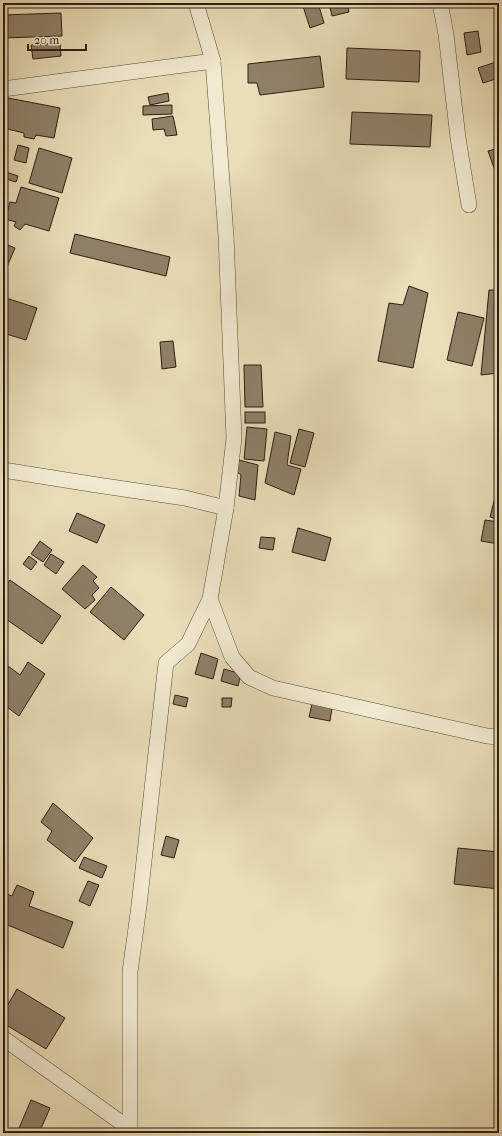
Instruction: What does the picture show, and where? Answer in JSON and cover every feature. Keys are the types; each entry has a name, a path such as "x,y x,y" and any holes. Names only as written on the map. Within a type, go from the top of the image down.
{"street":[{"path":"130,1131 130,972 139,906 166,663 188,644 210,599 226,508 234,438 226,236 212,61 196,3"},
{"path":"440,3 446,34 458,138 469,205"},
{"path":"3,89 212,61"},
{"path":"3,470 186,498 226,508"},
{"path":"210,599 232,657 249,676 273,688 487,736 499,737"},
{"path":"3,1038 130,1131"}],"building":[{"path":"302,3 318,3 324,23 310,28"},
{"path":"329,3 347,3 349,12 332,16"},
{"path":"61,13 62,36 3,38 3,15"},
{"path":"478,31 481,52 467,55 464,33"},
{"path":"60,43 61,56 33,59 31,45"},
{"path":"347,48 420,51 419,82 346,79"},
{"path":"320,56 324,87 260,95 257,83 248,83 248,64"},
{"path":"499,61 499,78 483,83 478,68"},
{"path":"168,93 169,101 150,105 148,97"},
{"path":"3,97 60,108 54,138 36,135 34,139 24,137 24,133 3,128"},
{"path":"172,105 172,114 143,115 143,106"},
{"path":"352,112 432,115 430,147 350,144"},
{"path":"173,116 177,135 166,136 164,129 153,130 152,119"},
{"path":"18,145 29,148 26,163 14,160"},
{"path":"39,148 72,158 62,193 29,183"},
{"path":"499,148 499,182 488,151"},
{"path":"3,171 18,176 16,182 3,178"},
{"path":"21,187 59,198 49,231 25,224 20,230 14,226 16,222 5,219 10,202 16,203"},
{"path":"75,234 170,257 166,276 70,253"},
{"path":"3,243 15,248 3,276"},
{"path":"409,286 428,293 413,368 378,361 389,303 403,305"},
{"path":"489,290 499,290 499,373 481,375"},
{"path":"3,297 37,308 26,340 3,333"},
{"path":"458,312 484,318 472,366 447,360"},
{"path":"173,341 176,367 162,369 160,342"},
{"path":"244,365 261,365 263,407 245,407"},
{"path":"245,412 265,412 265,423 245,423"},
{"path":"247,427 267,429 264,461 244,459"},
{"path":"299,429 314,433 305,467 290,463"},
{"path":"275,432 291,436 287,465 301,469 294,495 265,483"},
{"path":"239,460 258,465 255,500 239,496 241,475 236,471"},
{"path":"499,482 499,520 490,517"},
{"path":"77,513 105,525 97,543 69,531"},
{"path":"485,520 499,522 499,544 481,541"},
{"path":"298,528 331,538 325,561 292,552"},
{"path":"261,537 275,538 273,550 259,548"},
{"path":"40,541 52,550 43,562 31,554"},
{"path":"51,554 64,562 56,574 44,565"},
{"path":"29,556 37,562 31,570 23,564"},
{"path":"83,565 97,577 93,581 99,588 92,595 95,600 85,609 62,589"},
{"path":"10,580 61,616 42,644 3,617 3,590"},
{"path":"111,587 144,615 124,640 90,612"},
{"path":"201,653 218,659 213,679 195,674"},
{"path":"28,662 45,674 19,716 3,704 3,673 8,666 20,675"},
{"path":"224,669 241,674 238,686 221,681"},
{"path":"175,695 188,698 186,707 173,704"},
{"path":"222,698 232,698 231,707 222,707"},
{"path":"312,704 332,708 330,721 309,717"},
{"path":"53,803 93,838 75,862 47,840 52,831 41,822"},
{"path":"166,836 179,840 174,858 161,855"},
{"path":"458,848 499,852 499,889 454,884"},
{"path":"84,857 107,866 102,878 79,868"},
{"path":"88,881 99,885 90,906 79,901"},
{"path":"17,885 34,892 29,906 73,922 63,948 3,923 4,893 12,896"},
{"path":"17,989 65,1018 46,1049 3,1023 3,1013"},
{"path":"31,1100 50,1108 39,1133 17,1133"}]}
